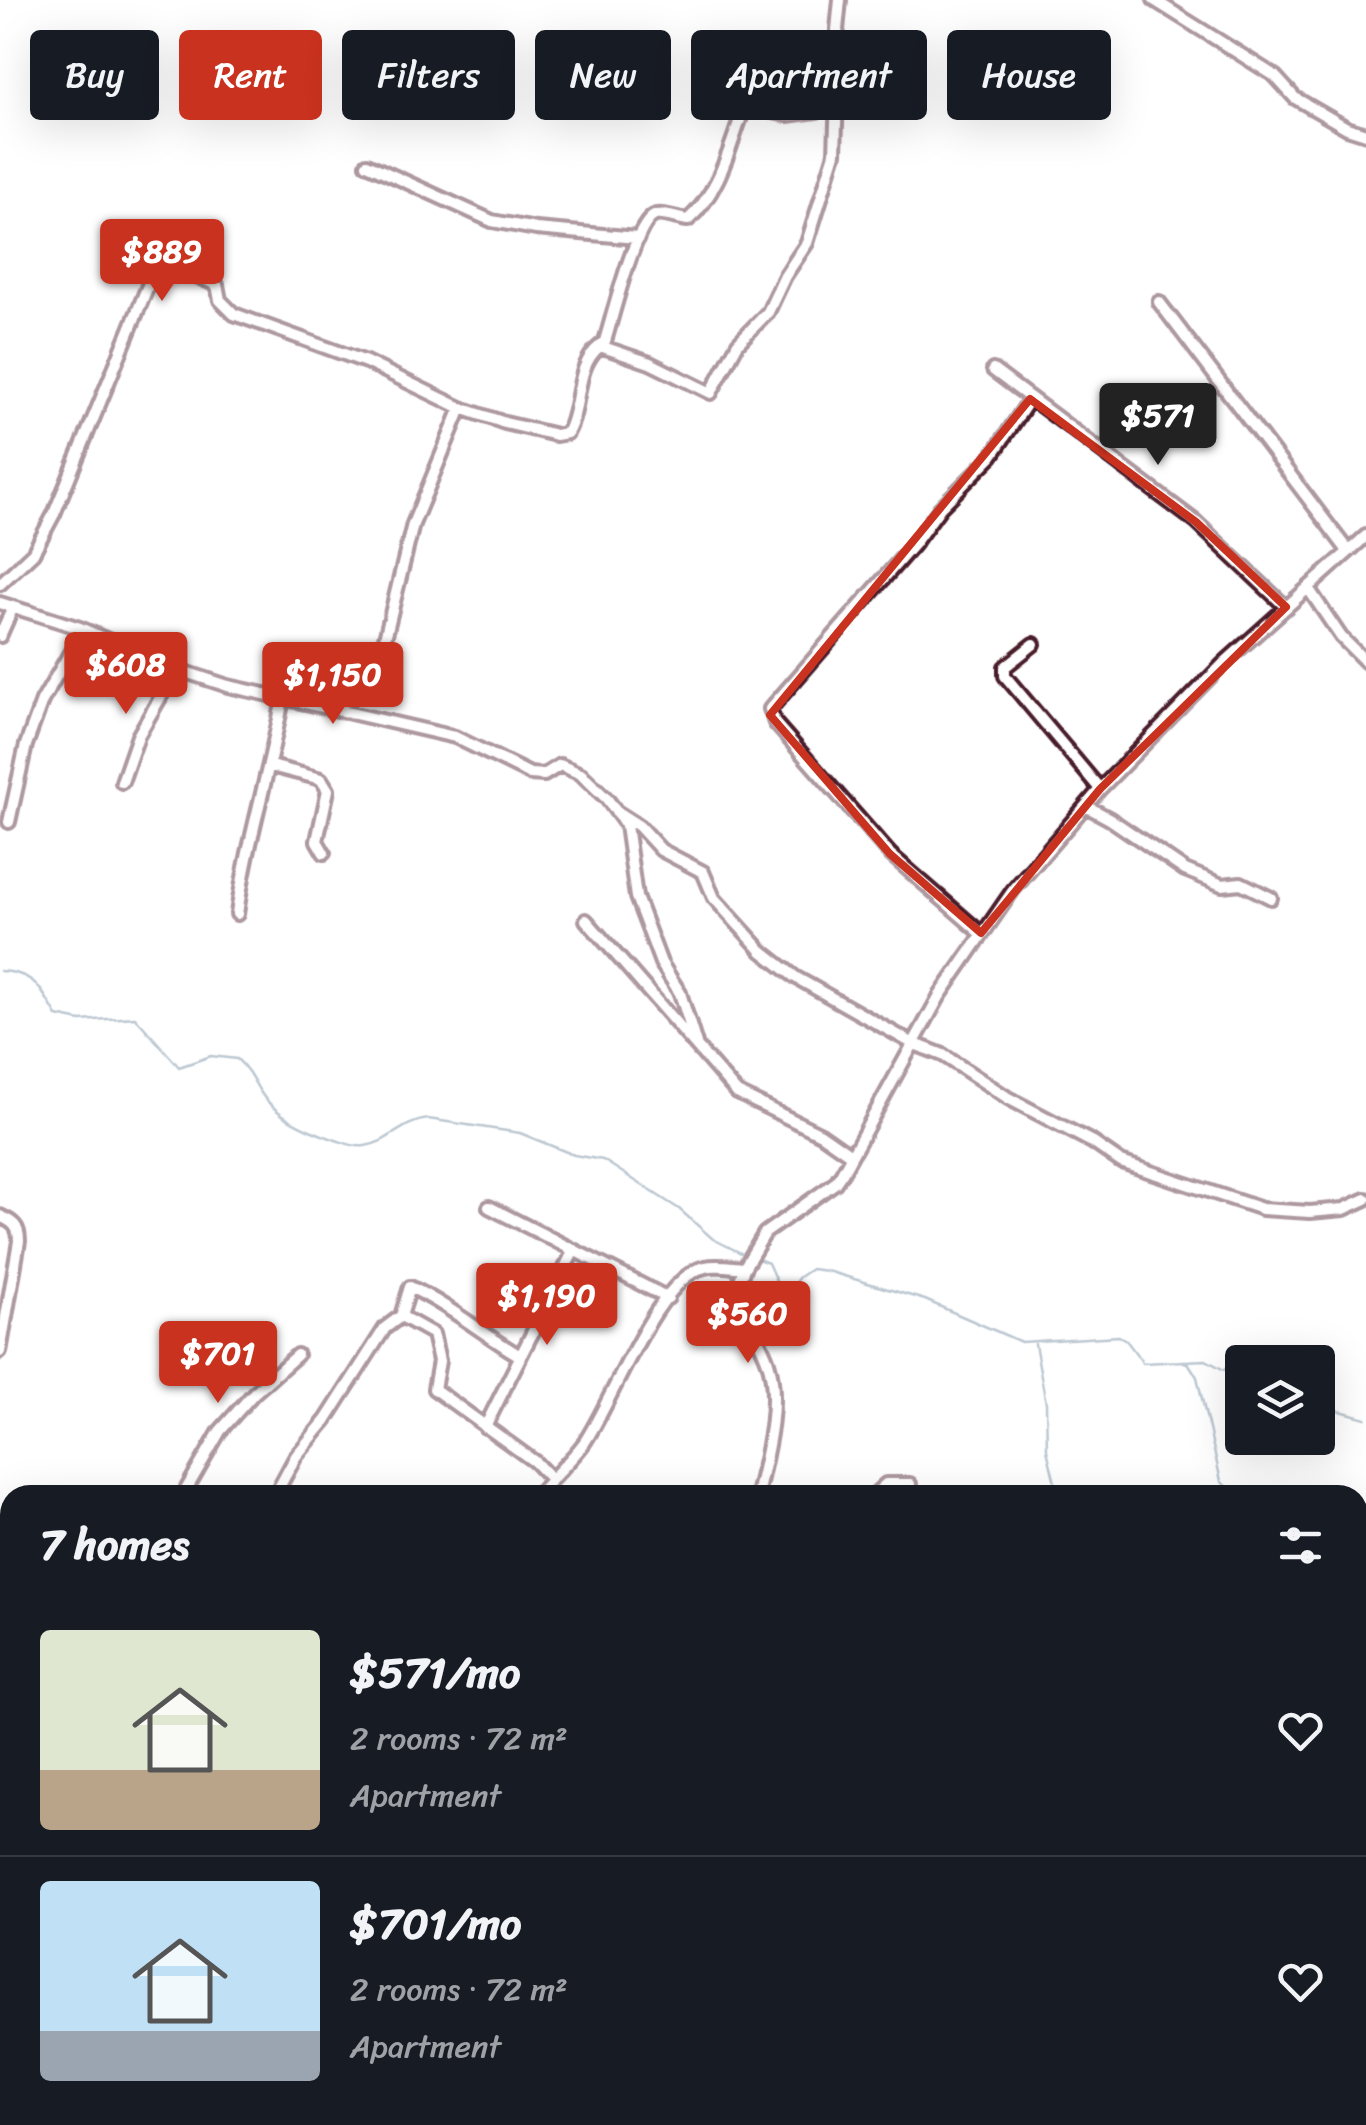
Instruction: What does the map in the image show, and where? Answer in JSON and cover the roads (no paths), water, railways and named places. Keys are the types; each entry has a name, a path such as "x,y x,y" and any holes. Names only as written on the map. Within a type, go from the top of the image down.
{"street":[{"path":"838,30 840,0"},
{"path":"1154,0 1276,76 1295,98 1347,128 1366,134"},
{"path":"0,584 33,554 54,514 152,276 158,271 186,272 217,286 220,300 234,314 366,362 461,408 505,423 556,435 567,433 593,352 605,341 637,238 648,220 657,214 688,220 702,208 740,120"},
{"path":"600,346 712,392 738,344 768,312 807,243 833,164 836,120"},
{"path":"368,164 492,222 637,238"},
{"path":"1159,302 1348,552"},
{"path":"993,370 1196,522 1286,607"},
{"path":"982,933 890,854 775,722 770,709 914,544 940,508 992,456 1030,399"},
{"path":"328,708 350,700 368,681 378,662 413,524 461,408"},
{"path":"759,1485 772,1389 767,1359 750,1328 737,1290 765,1233 836,1182 912,1043 982,933 1005,900 1100,789 1224,662 1366,536"},
{"path":"1308,588 1341,637 1366,662"},
{"path":"0,636 6,606 80,628 173,668 228,686 455,738 530,774 544,774 560,765 581,774 626,825 636,898 661,963 680,993 696,1044"},
{"path":"9,822 26,744 42,701 80,628"},
{"path":"1034,644 1005,667 1005,676 1100,789"},
{"path":"122,782 138,736 173,668"},
{"path":"236,914 248,846 271,766 282,698"},
{"path":"271,766 321,779 326,784 318,842 324,852"},
{"path":"1086,806 1186,870 1222,885 1240,884 1271,898"},
{"path":"617,812 639,826 661,850 703,872 714,898 762,951 784,969 912,1043 943,1055 1008,1098 1092,1142 1105,1154 1262,1209 1344,1209 1366,1199"},
{"path":"586,920 738,1092 821,1134 851,1155"},
{"path":"489,1206 668,1298"},
{"path":"0,1216 14,1224 20,1242 6,1302 0,1352"},
{"path":"485,1427 574,1250"},
{"path":"546,1485 584,1443 634,1346 688,1275 703,1267 749,1259"},
{"path":"280,1485 385,1328 401,1316 410,1287 439,1301 520,1356"},
{"path":"401,1316 433,1334 439,1361 434,1389 535,1462 551,1478"},
{"path":"189,1485 220,1431 254,1393 297,1355"},
{"path":"761,1477 764,1485"},
{"path":"885,1485 910,1484"}],"waterway":[{"path":"0,971 29,979 57,1016 81,1021 135,1017 179,1067 211,1056 237,1059 274,1108 325,1136 365,1146 428,1119 520,1133 574,1155 603,1160 679,1209 713,1239 745,1255"},
{"path":"753,1257 768,1263 780,1290 790,1289 811,1269 827,1271 925,1300 1021,1342 1119,1336 1143,1363 1206,1360 1225,1369"},
{"path":"1035,1344 1046,1403 1047,1450 1056,1485"},
{"path":"1182,1361 1189,1364 1197,1377 1225,1485"},
{"path":"1335,1410 1366,1418"}]}
